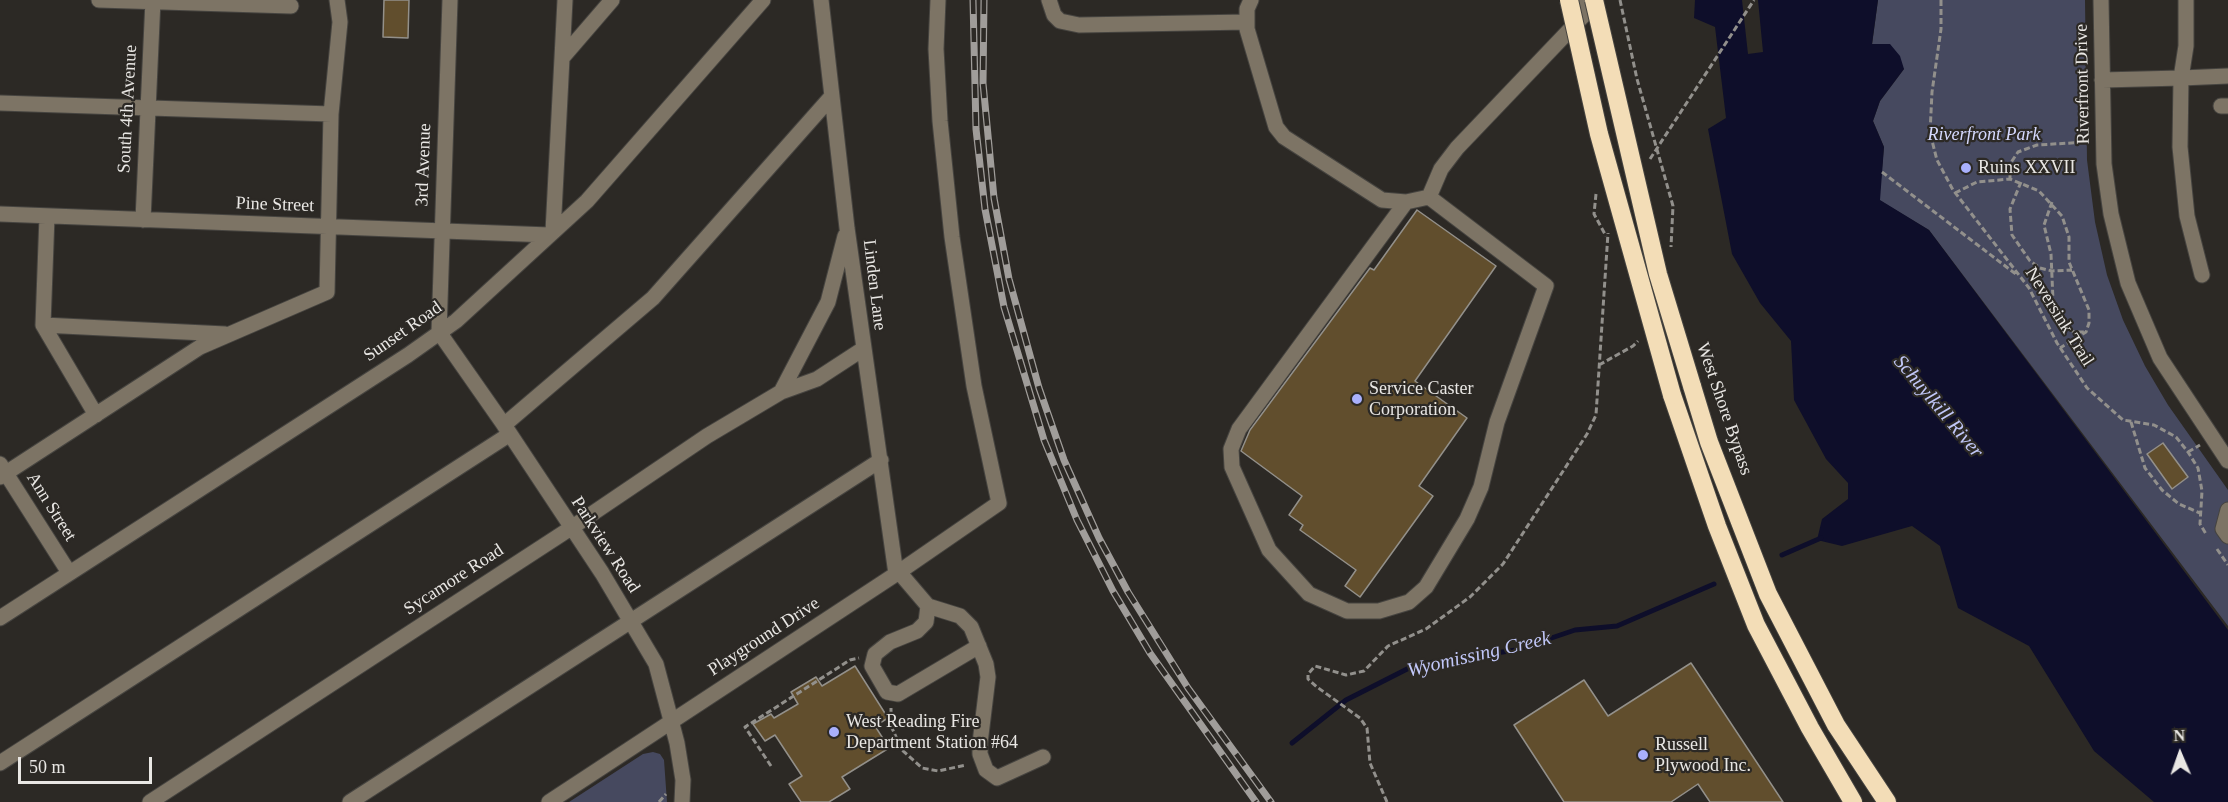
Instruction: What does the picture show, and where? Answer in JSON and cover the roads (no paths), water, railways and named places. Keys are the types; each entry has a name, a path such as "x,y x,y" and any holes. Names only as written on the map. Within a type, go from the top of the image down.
{"highway":[{"path":"1569,0 1599,134 1672,395 1717,526 1756,626 1810,728 1853,802"},
{"name":"West Shore Bypass","path":"1594,0 1658,274 1710,442 1768,594 1836,726 1887,802"}],"street":[{"path":"99,0 291,6"},
{"path":"2,472 96,415 200,347 327,292 331,114 340,22 337,0"},
{"name":"3rd Avenue","path":"439,332 450,0"},
{"path":"551,233 565,0"},
{"path":"562,58 612,0"},
{"name":"Sunset Road","path":"0,618 68,571 408,355 456,321 587,201 763,0"},
{"name":"Linden Lane","path":"821,0 863,349 897,573"},
{"name":"Playground Drive","path":"549,802 897,573 999,502 974,386 952,237 939,122 936,49 938,0"},
{"path":"1049,0 1054,15 1060,21 1079,25 1247,22"},
{"path":"1251,0 1247,9 1247,22 1276,127 1284,137 1382,200 1406,202 1429,197 1546,286 1497,422 1480,487 1467,519 1426,586 1409,602 1379,611 1347,611 1309,594 1269,550 1232,467 1232,449 1239,429 1406,202"},
{"path":"1429,197 1441,169 1457,148 1583,15 1580,0"},
{"name":"Riverfront Drive","path":"2101,0 2103,142 2115,235 2139,312 2160,358 2228,461"},
{"path":"2186,0 2186,46 2181,78 2182,170 2187,216 2202,275"},
{"name":"South 4th Avenue","path":"143,220 153,1"},
{"path":"2102,80 2228,76"},
{"path":"0,762 507,429 653,298 832,96"},
{"path":"0,103 331,114"},
{"name":"Pine Street","path":"0,214 551,233"},
{"path":"47,216 43,325 96,415"},
{"path":"781,392 828,302 847,228"},
{"path":"43,325 227,334"},
{"name":"Parkview Road","path":"439,332 507,429 631,621 656,664 672,722 683,780 682,802"},
{"name":"Sycamore Road","path":"150,802 571,528 707,436 781,392 817,379 863,349"},
{"path":"350,802 881,460"},
{"name":"Ann Street","path":"2,472 68,571"},
{"path":"2228,510 2223,529 2228,536"},
{"path":"897,573 928,606 960,616 970,627 986,664 988,677 980,743 982,761 991,775 997,778 1043,757"},
{"path":"928,606 926,622 917,631 890,642 875,654 872,666 887,692 898,694 978,645"}],"water":[{"name":"Schuylkill River","path":"1695,0 1742,0 1748,54 1763,52 1758,0 1878,0 1872,44 1890,44 1900,56 1904,69 1880,101 1873,121 1884,147 1880,200 1929,230 2228,630 2228,802 2154,802 2094,751 2029,646 1958,608 1940,546 1912,526 1842,546 1817,540 1822,519 1848,499 1848,483 1826,459 1794,400 1791,341 1760,303 1732,254 1708,129 1726,118 1715,27 1694,18"}],"waterway":[{"name":"Wyomissing Creek","path":"1782,555 1821,538"},
{"name":"Wyomissing Creek","path":"1292,743 1346,700 1415,665 1516,650 1575,630 1617,626 1714,584"}],"railway":[{"path":"973,0 976,129 985,209 1004,307 1044,440 1077,520 1113,591 1150,653 1256,802"},
{"path":"984,0 983,83 994,198 1009,279 1039,388 1064,460 1099,538 1128,592 1188,688 1271,802"}],"place":[{"name":"Ruins XXVII","path":"1966,168"},
{"name":"Service Caster Corporation","path":"1357,399"},
{"name":"West Reading Fire Department Station #64","path":"834,732"},
{"name":"Russell Plywood Inc.","path":"1643,755"}],"park label":[{"name":"Riverfront Park","path":"1984,135"}]}
